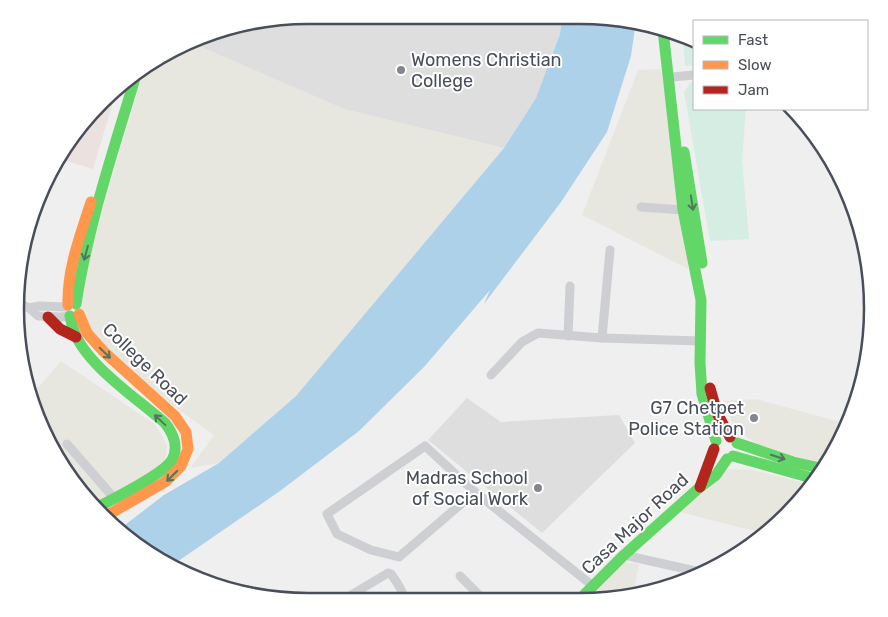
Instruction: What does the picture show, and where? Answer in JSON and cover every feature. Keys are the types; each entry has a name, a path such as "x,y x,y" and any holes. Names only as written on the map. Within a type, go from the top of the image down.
{"main road":[{"path":"664,37 683,210 701,300 700,363 702,394 715,445 715,452 720,458 730,458 759,464 809,477"},
{"path":"670,39 672,77 707,296 706,340 711,395 718,417 734,440 737,450 730,458"},
{"name":"College Road","path":"102,505 157,474 172,461 175,448 173,437 165,424 96,363 83,348 70,324 71,310 81,271 133,84"},
{"name":"College Road","path":"111,513 165,482 182,466 188,449 186,432 175,416 104,352 87,333 71,310 67,295 74,257 125,91"},
{"path":"48,317 60,329 76,337"},
{"path":"700,487 715,445 723,436 793,462 816,467"},
{"name":"Casa Major Road","path":"586,593 624,555 716,475 730,458"}],"street":[{"path":"672,77 693,75"},
{"path":"641,208 683,210"},
{"path":"602,338 610,250"},
{"path":"568,336 570,286"},
{"path":"24,305 38,316 61,317 71,310"},
{"path":"29,308 40,306 71,310"},
{"path":"491,375 522,342 538,333 602,338 700,341"},
{"path":"67,444 114,498"},
{"path":"475,492 400,557 371,550 337,534 327,514 425,446 475,492 593,586"},
{"path":"624,555 692,570"},
{"path":"355,593 388,573 391,574 400,586 403,593"},
{"path":"460,576 477,593"}],"shaded area":[{"name":"Womens Christian College","path":"290,24 561,24 560,34 536,98 504,148 344,109 198,46 235,33"},
{"path":"198,46 344,109 504,148 296,396 219,463 190,468 214,435 104,356 86,330 80,305 82,277 142,78 166,62"},
{"path":"661,69 688,235 688,269 582,215 638,70"},
{"path":"113,101 93,169 65,161 94,121"},
{"path":"61,361 153,423 167,446 166,458 160,468 99,501 62,451 45,417 36,390"},
{"name":"Madras School of Social Work","path":"467,398 501,422 619,415 635,443 542,533 428,440"},
{"path":"757,399 841,422 819,463 763,448 735,429 723,401"},
{"path":"727,469 753,470 804,483 781,510 756,531 680,512"},
{"path":"625,562 639,564 634,588 595,593"}],"green space":[{"path":"683,43 693,47 693,65 685,66"},
{"path":"693,82 693,110 746,110 742,160 749,239 710,241 684,92 690,83"}],"water":[{"path":"561,24 598,24 635,29 631,56 607,132 561,202 484,304 490,290 424,367 359,431 280,491 178,561 150,545 124,526 164,495 219,463 296,396 504,148 536,98 560,34"}],"traffic: fast":[{"path":"664,37 683,210 701,300 700,363 702,394 716,441"},
{"path":"76,304 87,245 133,84"},
{"path":"684,152 702,263"},
{"path":"70,316 80,344 89,356 114,381 165,423 173,436 175,445 174,455 167,466 137,486 102,505"},
{"path":"737,443 793,462 816,467"},
{"path":"733,456 809,477"},
{"path":"586,593 624,555 716,475 727,459"}],"traffic: slow":[{"path":"68,305 72,266 91,202"},
{"path":"79,314 87,333 104,352 175,416 186,432 188,449 181,466 165,482 111,513"}],"traffic: jam":[{"path":"48,317 60,329 76,337"},
{"path":"710,388 717,413 730,437"},
{"path":"700,487 714,449"}],"place":[{"name":"Womens Christian College","path":"401,70"},
{"name":"G7 Chetpet Police Station","path":"754,418"},
{"name":"Madras School of Social Work","path":"538,488"}]}
